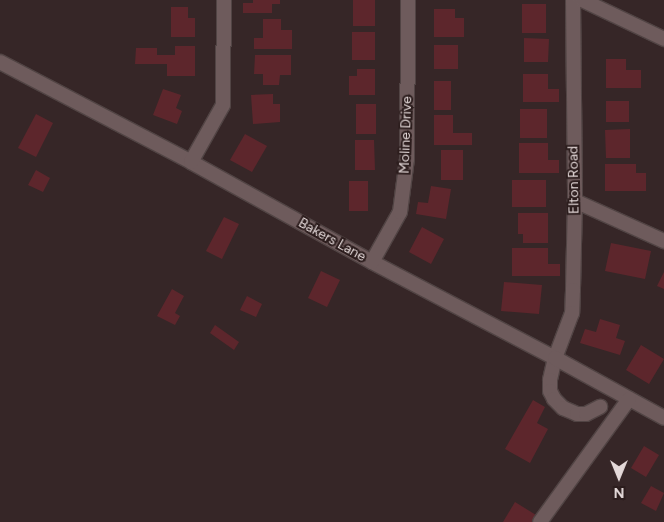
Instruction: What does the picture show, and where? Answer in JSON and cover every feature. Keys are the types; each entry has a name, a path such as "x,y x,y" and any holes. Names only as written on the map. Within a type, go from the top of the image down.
{"street":[{"path":"191,162 223,105 224,0"},
{"name":"Moline Drive","path":"372,262 400,212 408,159 408,0"},
{"name":"Elton Road","path":"573,0 575,200 572,313 555,358 550,380 554,399 563,408 577,414 586,414 600,407"},
{"path":"582,0 664,39"},
{"name":"Bakers Lane","path":"0,62 191,162 372,262 555,358 664,418"},
{"path":"575,200 664,241"},
{"path":"601,383 598,398 600,407 607,413 616,416"},
{"path":"540,522 629,399"}],"building":[{"path":"253,0 280,0 280,4 272,4 272,13 243,13 243,3 253,3"},
{"path":"353,0 375,0 375,26 353,26"},
{"path":"522,4 546,4 546,33 522,33"},
{"path":"171,7 188,7 188,18 195,18 195,37 171,37"},
{"path":"434,9 455,9 455,18 464,18 464,37 434,37"},
{"path":"263,19 281,19 281,30 292,30 292,49 254,49 254,38 263,38"},
{"path":"352,32 375,32 375,60 352,60"},
{"path":"524,38 549,39 548,62 524,62"},
{"path":"434,45 458,45 458,69 434,69"},
{"path":"175,46 195,46 195,76 167,76 167,64 135,64 136,48 157,48 157,55 175,55"},
{"path":"255,55 291,55 291,75 280,75 279,85 263,85 263,74 254,74"},
{"path":"606,59 626,59 626,70 641,70 641,88 606,88"},
{"path":"357,69 375,69 375,95 349,95 349,76 357,76"},
{"path":"523,74 548,74 548,89 559,89 559,102 523,102"},
{"path":"434,81 451,81 451,110 434,110"},
{"path":"163,89 181,95 176,108 182,111 177,124 153,115"},
{"path":"273,94 273,104 280,104 280,122 253,124 251,95"},
{"path":"606,101 629,101 629,122 606,122"},
{"path":"356,104 376,104 376,134 356,134"},
{"path":"520,109 547,109 547,138 520,138"},
{"path":"36,114 53,123 36,157 18,148"},
{"path":"434,115 453,115 453,133 472,133 472,145 434,145"},
{"path":"630,129 630,158 606,158 605,130"},
{"path":"245,134 267,146 252,172 230,160"},
{"path":"355,140 374,140 375,170 355,170"},
{"path":"519,143 548,143 548,160 559,160 559,173 519,173"},
{"path":"441,150 463,150 463,180 441,180"},
{"path":"605,164 636,164 636,173 646,173 646,191 605,191"},
{"path":"36,170 50,178 43,192 28,185"},
{"path":"512,180 546,180 546,207 512,207"},
{"path":"349,181 368,181 368,211 349,211"},
{"path":"431,186 451,189 446,219 416,214 418,202 428,203"},
{"path":"518,213 548,213 548,243 523,243 523,234 518,234"},
{"path":"224,217 239,224 222,259 206,251"},
{"path":"422,227 444,239 431,264 409,252"},
{"path":"611,243 651,251 645,279 605,271"},
{"path":"512,248 548,248 548,264 560,264 560,276 512,276"},
{"path":"321,271 340,280 327,307 308,298"},
{"path":"664,272 664,289 657,286"},
{"path":"504,282 542,285 539,314 501,311"},
{"path":"172,289 184,296 175,313 180,316 175,325 157,316"},
{"path":"247,296 262,304 256,317 240,310"},
{"path":"600,319 620,325 616,338 625,341 620,355 580,343 585,329 596,332"},
{"path":"215,325 239,342 234,350 210,333"},
{"path":"641,345 664,359 649,384 626,370"},
{"path":"533,400 545,407 537,423 548,429 530,463 505,449"},
{"path":"644,446 659,455 646,477 631,468"},
{"path":"651,486 664,493 656,511 641,503"},
{"path":"515,502 536,515 532,522 503,522"}]}
